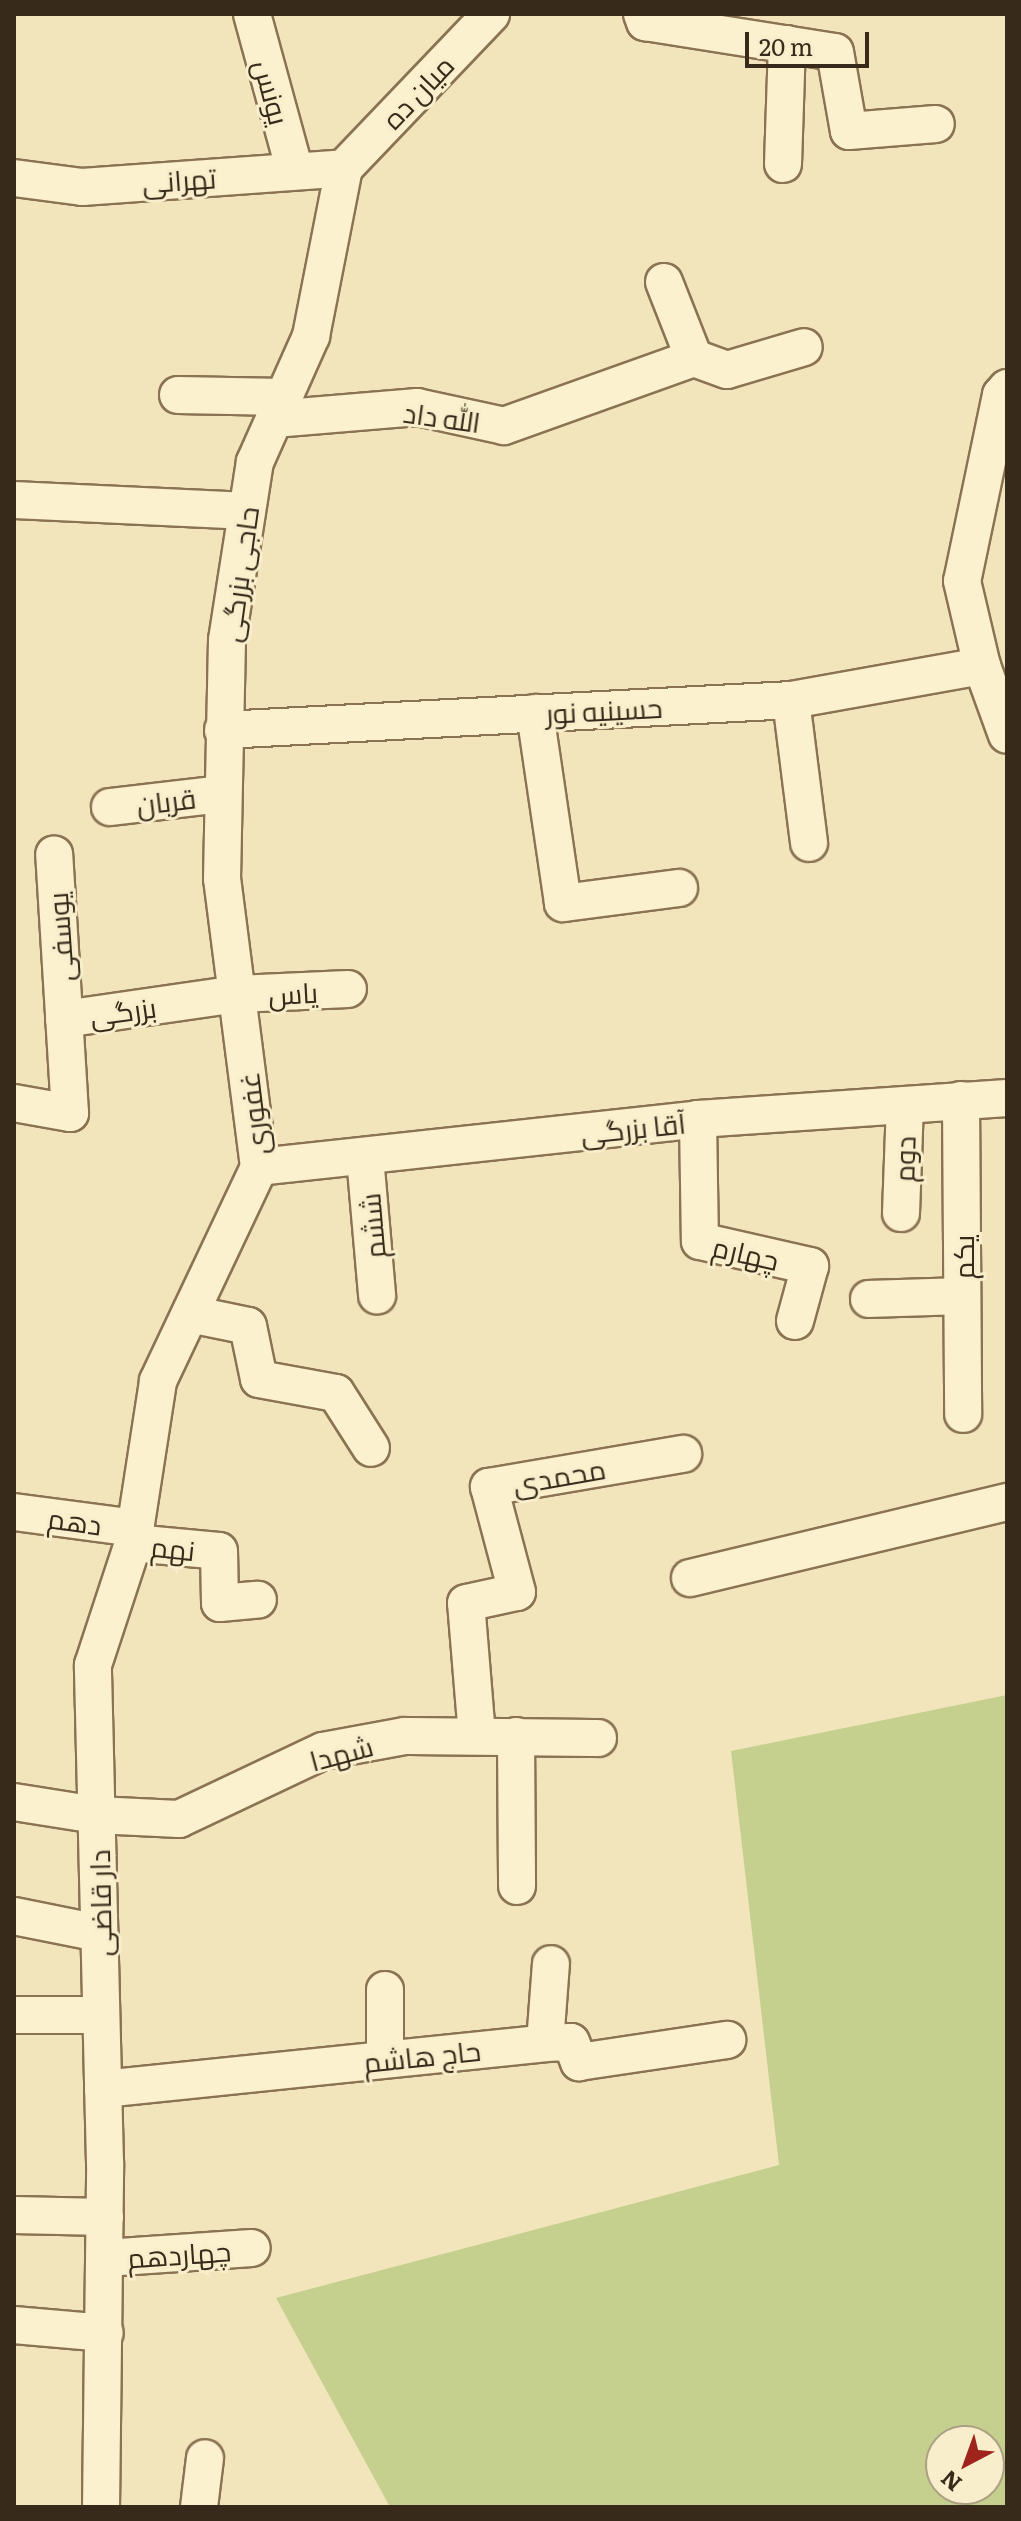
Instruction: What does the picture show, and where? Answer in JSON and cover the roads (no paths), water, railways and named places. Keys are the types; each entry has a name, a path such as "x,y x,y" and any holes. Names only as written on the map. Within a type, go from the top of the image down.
{"street":[{"name":"یونس","path":"252,14 295,171"},
{"name":"میان ده","path":"344,168 491,14"},
{"path":"642,14 645,22 835,52 849,131 936,124"},
{"path":"783,164 787,44"},
{"name":"تهرانی","path":"14,178 82,187 344,168"},
{"name":"حاجی بزرگی","path":"237,994 222,879 227,640 255,462 311,336 344,168"},
{"path":"664,282 694,358 727,370 804,347"},
{"name":"الله داد","path":"178,395 279,408 417,407 504,426 694,358"},
{"path":"1007,388 1001,395 962,581 982,666 1007,735"},
{"path":"14,500 247,511"},
{"name":"حسینیه نور","path":"223,730 791,700 982,666"},
{"path":"791,700 809,843"},
{"path":"535,713 563,903 679,888"},
{"name":"قربان","path":"110,807 222,794"},
{"name":"یوسفی","path":"54,854 64,1019"},
{"name":"یاس","path":"237,994 348,989"},
{"name":"بزرگی","path":"14,1103 70,1113 64,1019 237,994"},
{"name":"غفوری","path":"190,1314 259,1167 237,994"},
{"name":"آقا بزرگی","path":"259,1167 698,1119 1007,1098"},
{"name":"یکم","path":"961,1100 963,1414"},
{"name":"دوم","path":"901,1213 905,1105"},
{"name":"چهارم","path":"698,1119 700,1241 810,1266 795,1321"},
{"name":"ششم","path":"365,1157 377,1295"},
{"path":"869,1299 962,1296"},
{"path":"190,1314 248,1326 259,1379 336,1393 371,1448"},
{"name":"دار قاضی","path":"101,2507 105,2217 93,1665 134,1536 158,1381 190,1314"},
{"name":"محمدی","path":"477,1736 466,1603 517,1592 489,1487 683,1454"},
{"path":"690,1578 1007,1502"},
{"name":"دهم","path":"14,1512 134,1536"},
{"name":"نهم","path":"134,1536 219,1551 220,1603 258,1600"},
{"name":"شهدا","path":"14,1802 96,1815 179,1819 323,1751 405,1736 598,1738"},
{"path":"516,1736 517,1886"},
{"path":"14,1916 99,1933"},
{"path":"545,2043 551,1964"},
{"path":"385,1990 385,2059"},
{"path":"14,2015 101,2015"},
{"name":"حاج هاشم","path":"103,2089 545,2043 571,2042 579,2062 727,2040"},
{"path":"14,2215 105,2217"},
{"name":"چهاردهم","path":"105,2258 252,2248"},
{"path":"14,2325 105,2333"},
{"path":"199,2507 205,2458"}]}
